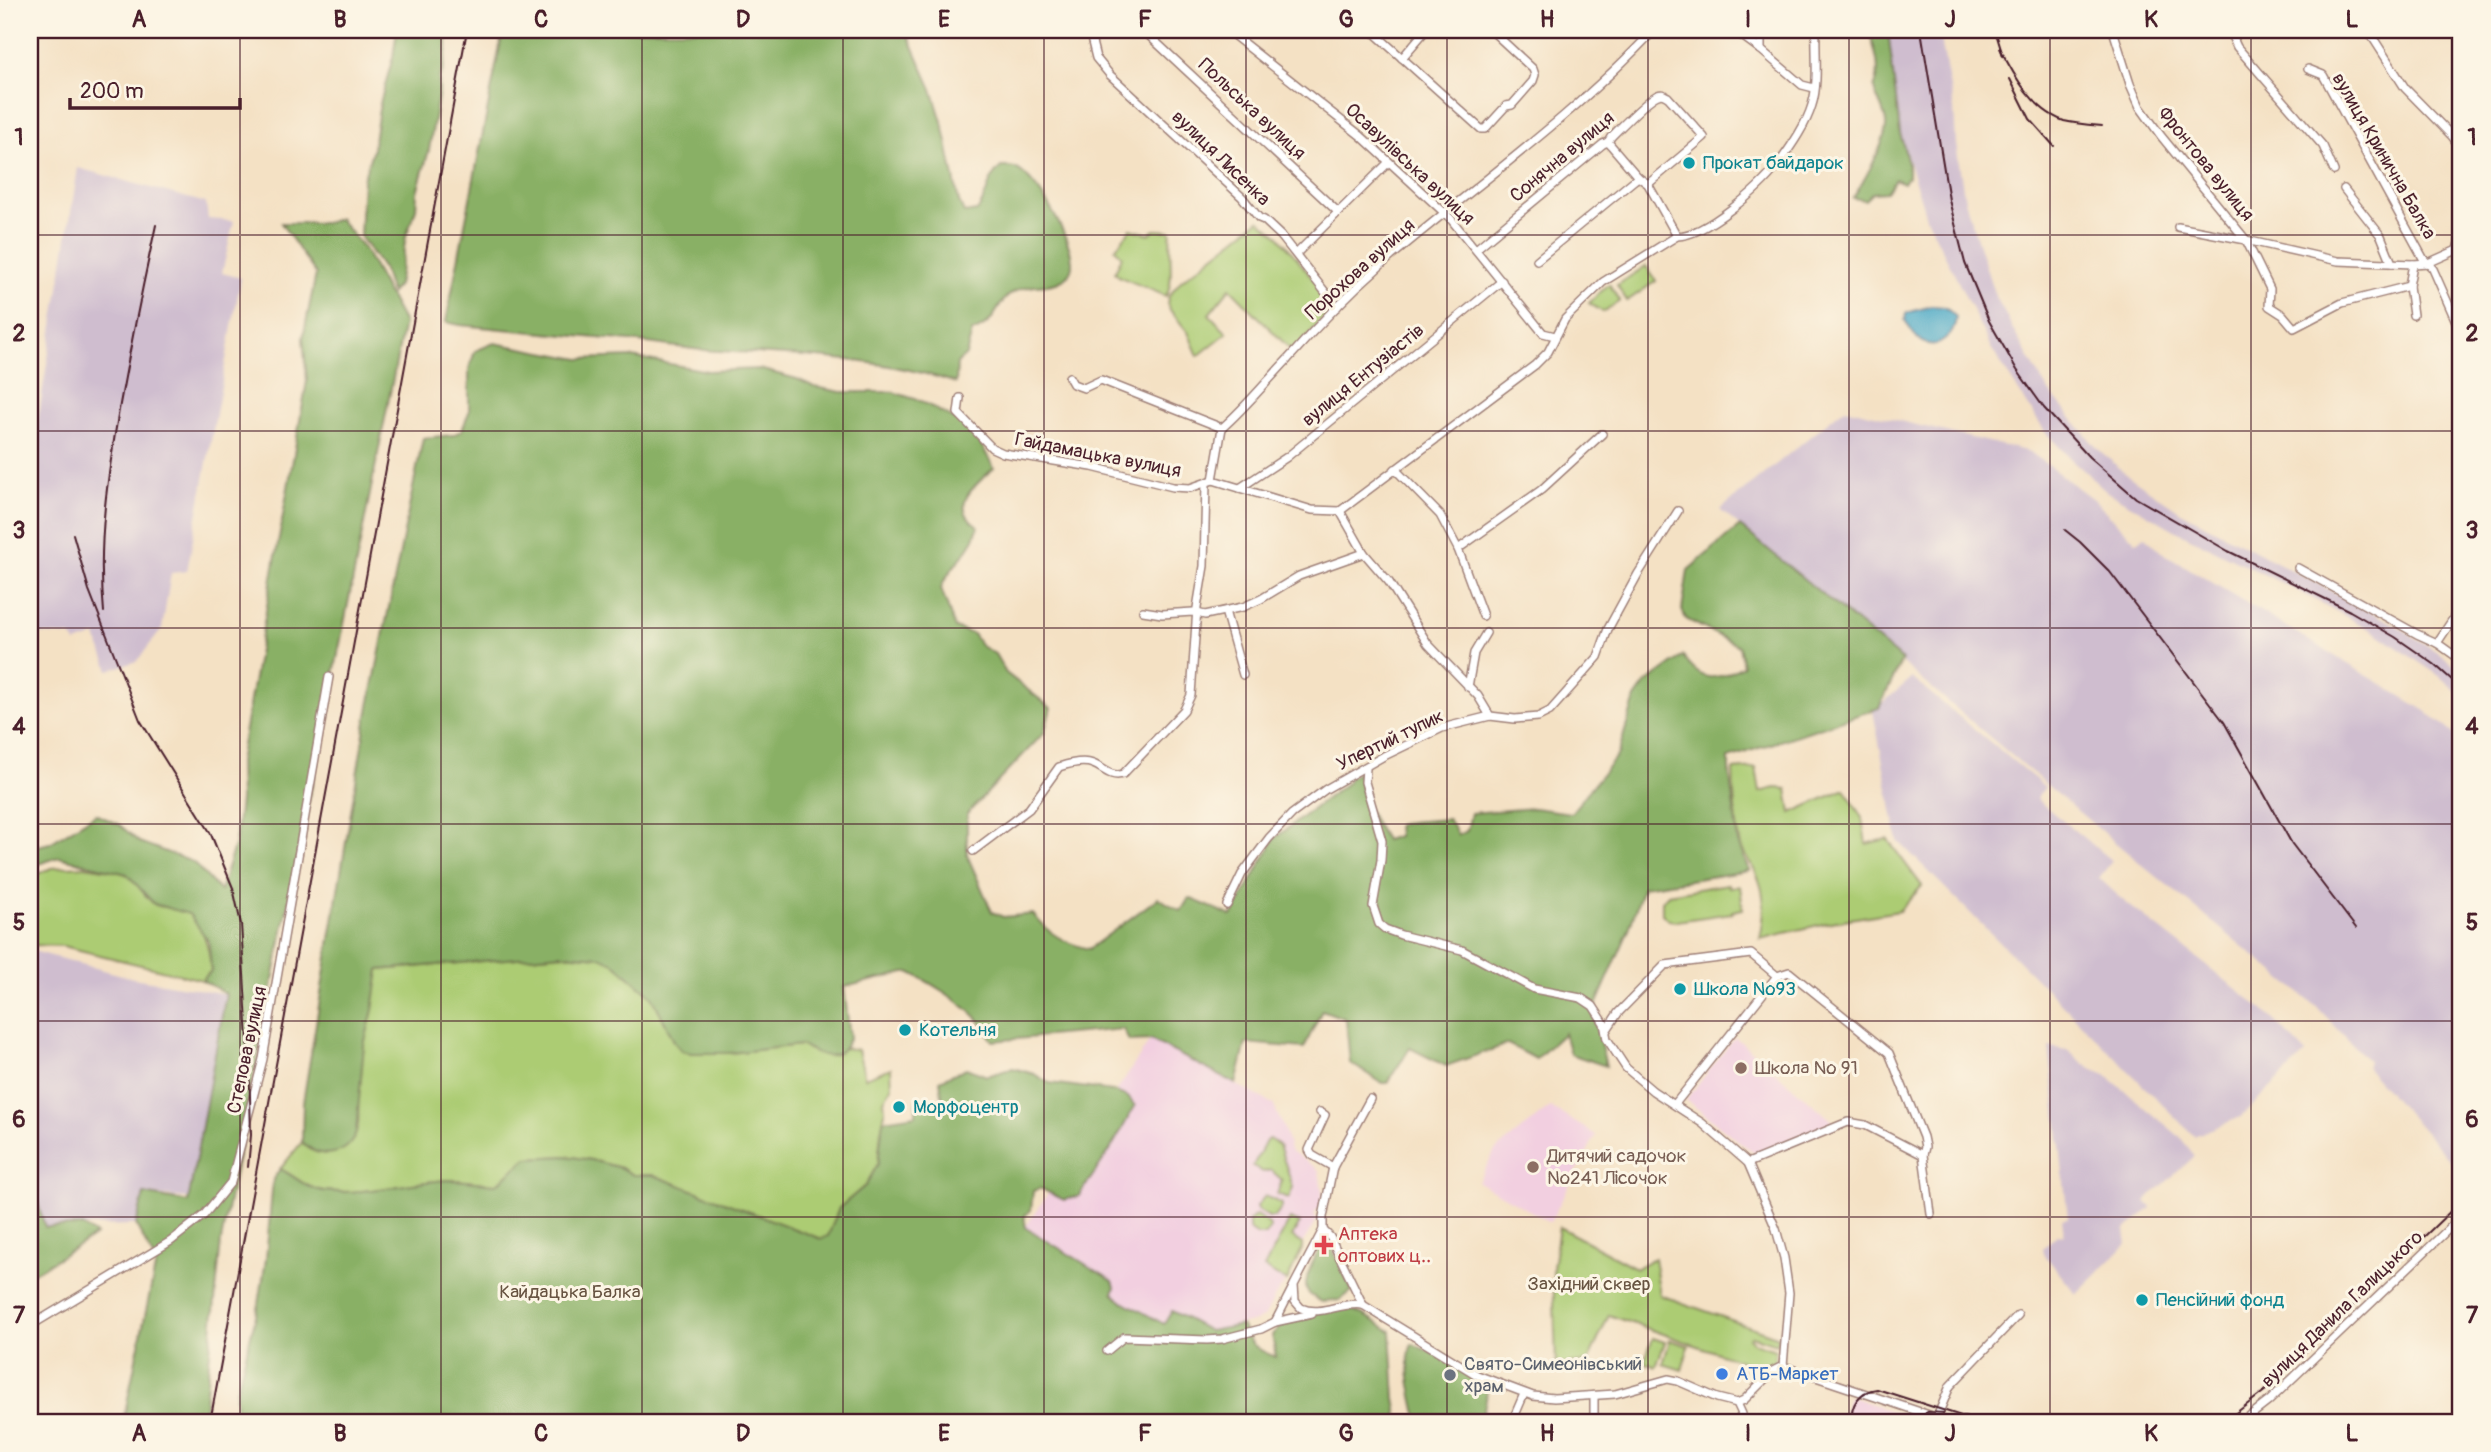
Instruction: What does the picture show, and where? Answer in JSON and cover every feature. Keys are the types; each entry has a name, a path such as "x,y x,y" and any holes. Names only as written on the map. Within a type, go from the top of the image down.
{"street":[{"name":"вулиця Лисенка","path":"1089,30 1096,58 1110,75 1281,236 1337,307"},
{"name":"Польська вулиця","path":"1143,30 1338,212"},
{"name":"Осавулівська вулиця","path":"1227,30 1361,136 1446,214 1543,333 1555,336"},
{"path":"1371,30 1478,128 1485,129 1506,106 1512,105 1535,75 1533,69 1490,30"},
{"path":"1402,58 1426,30"},
{"name":"Порохова вулиця","path":"1222,428 1337,307 1380,266 1585,99 1654,30"},
{"path":"1734,30 1802,85 1814,88"},
{"path":"1761,30 1761,50"},
{"path":"1490,716 1478,696 1428,644 1389,582 1364,553 1340,511 1535,365 1548,352 1565,319 1603,282 1677,236 1686,236 1702,228 1762,182 1777,166 1813,104 1816,30"},
{"name":"Фронтова вулиця","path":"2112,30 2140,107 2246,240 2270,289 2269,306 2283,315 2294,328 2342,303 2409,286"},
{"path":"2229,30 2237,47 2323,146 2334,171"},
{"path":"2368,30 2405,88 2452,136 2461,149"},
{"name":"вулиця Кринична Балка","path":"2308,69 2323,75 2433,269 2459,328"},
{"name":"Сонячна вулиця","path":"1476,249 1608,142 1657,95 1662,94 1668,97 1704,137 1648,184"},
{"path":"1608,142 1638,177 1648,184 1677,236"},
{"path":"1296,254 1389,162"},
{"path":"1537,260 1638,177"},
{"path":"2344,188 2381,236 2392,263"},
{"name":"Фронтова вулиця","path":"2178,227 2246,240"},
{"name":"вулиця Кринична Балка","path":"2246,240 2338,261 2413,264 2427,262 2458,250 2461,235"},
{"path":"2413,264 2409,286 2413,315"},
{"name":"вулиця Ентузіастів","path":"1240,488 1287,457 1502,281"},
{"path":"973,851 1029,809 1059,767 1066,764 1092,764 1116,776 1123,774 1184,710 1191,695 1210,482 1222,428 1101,380 1084,388 1073,384 1069,377"},
{"name":"Гайдамацька вулиця","path":"960,398 958,413 992,448 1003,453 1092,467 1172,487 1190,488 1210,482 1240,488 1312,510 1340,511"},
{"path":"1458,549 1541,490 1602,434"},
{"path":"1395,469 1440,514 1458,549 1483,616"},
{"name":"Упертий тупик","path":"1227,905 1245,869 1269,838 1292,814 1326,789 1384,756 1442,728 1490,716 1515,719 1538,717 1550,711 1598,657 1614,618 1638,574 1678,512"},
{"path":"1143,611 1198,614 1225,611 1261,599 1299,576 1364,553"},
{"path":"2298,568 2437,643 2461,660"},
{"path":"2437,643 2461,607"},
{"path":"1225,611 1243,675"},
{"path":"1468,687 1474,653 1486,633"},
{"name":"Степова вулиця","path":"30,1326 171,1241 204,1215 231,1182 264,1059 329,677"},
{"path":"1366,768 1365,782 1381,841 1381,860 1373,906 1379,924 1401,935 1462,950 1534,989 1581,998 1593,1006 1604,1023 1613,1049 1626,1068 1653,1091 1702,1123 1748,1163 1776,1229 1784,1258 1789,1293 1783,1367"},
{"path":"1605,1032 1618,1013 1665,965 1751,954 1777,976"},
{"path":"1675,1104 1777,976 1790,972 1889,1053 1923,1137 1931,1214"},
{"path":"1275,1322 1323,1230 1333,1167 1370,1098"},
{"path":"1320,1111 1325,1115 1309,1150 1312,1156 1333,1167"},
{"path":"1748,1163 1848,1122 1865,1125 1923,1155"},
{"name":"вулиця Данила Галицького","path":"2242,1422 2269,1401 2461,1217"},
{"path":"1323,1230 1330,1237 1363,1305"},
{"path":"1294,1285 1298,1306 1307,1311 1321,1311"},
{"path":"1107,1351 1124,1337 1222,1339 1343,1305 1363,1305 1477,1375 1524,1394 1554,1398 1594,1396 1628,1392 1668,1379 1737,1403 1745,1400 1773,1371 1783,1367 1936,1420 1950,1422"},
{"path":"1936,1420 1950,1386 2018,1315"},
{"path":"1512,1422 1524,1394"},
{"path":"1594,1396 1594,1422"},
{"path":"1737,1403 1742,1414 1737,1422"}],"shaded area":[{"path":"1888,30 1939,30 1954,109 1956,144 1965,201 1994,293 2047,389 2097,448 2127,475 2181,512 2396,625 2437,652 2461,671 2461,695 2438,675 2373,631 2180,533 2108,492 2045,432 1991,348 1926,217 1900,133"},
{"path":"78,168 206,203 208,219 234,221 222,273 241,278 187,571 171,573 162,629 137,661 109,670 96,636 76,643 71,636 30,633 30,471"},
{"path":"1845,408 2030,452 2094,500 2136,542 2145,536 2160,551 2426,711 2461,740 2461,1172 2366,1067 2368,1061 2318,1008 2112,840 1901,662 1902,660 1720,510"},
{"path":"1912,678 2045,787 2036,799 2112,861 2099,878 2125,902 2265,1011 2306,1053 2241,1117 2194,1136 1898,841 1873,711"},
{"path":"33,951 133,978 226,994 188,1198 144,1194 136,1225 45,1227 30,1177 30,962"},
{"name":"Школа № 91","path":"1735,1037 1835,1123 1758,1156 1686,1100"},
{"path":"1151,1039 1273,1104 1290,1150 1319,1170 1324,1205 1321,1210 1316,1210 1314,1216 1318,1219 1302,1244 1285,1283 1265,1316 1257,1321 1209,1331 1172,1311 1164,1325 1119,1299 1025,1228"},
{"path":"2049,1047 2067,1050 2091,1069 2106,1075 2179,1136 2195,1156 2145,1201 2151,1208 2125,1230 2127,1244 2076,1294 2044,1254 2043,1248 2057,1235 2064,1234 2062,1219 2068,1218"},
{"name":"Дитячий садочок №241 Лісочок","path":"1550,1107 1596,1135 1550,1222 1478,1182 1495,1151"},
{"path":"1849,1396 1910,1418 1906,1422 1840,1422"}],"green space":[{"path":"397,30 447,30 447,47 439,78 429,150 417,192 416,209 406,236 398,285 391,293 383,269 360,236 363,180 373,148 380,103 393,57"},
{"path":"503,30 906,30 932,89 964,213 977,211 993,177 1001,167 1017,169 1035,186 1055,215 1069,246 1071,270 1061,281 1018,290 1004,300 988,322 972,332 966,355 957,363 956,383 863,362 703,350 446,322"},
{"path":"1869,30 1888,30 1908,176 1904,183 1895,179 1886,192 1872,193 1865,200 1853,198 1879,150 1886,130 1884,114 1874,88 1878,66"},
{"path":"339,219 363,247 404,323 221,1241 203,1422 123,1422 156,1263 136,1225 144,1194 188,1202 226,994 202,980 211,971 209,942 189,914 154,904 127,874 59,857 30,867 30,848 50,843 96,814 120,825 139,842 193,862 220,891 235,843 240,800 239,762 307,381 303,338 316,274 281,223 325,223"},
{"path":"1259,220 1279,236 1329,299 1331,310 1293,352 1230,288 1209,314 1227,333 1198,356 1188,332 1169,309 1169,296 1181,281"},
{"path":"1131,229 1149,234 1155,230 1171,231 1171,274 1166,296 1120,277 1115,272 1122,256 1115,249"},
{"path":"1646,266 1656,281 1627,301 1617,285"},
{"path":"1609,284 1620,301 1603,312 1589,303"},
{"path":"494,343 580,359 632,357 708,371 759,369 797,379 815,387 841,392 893,392 921,401 963,424 982,446 994,468 968,496 965,510 978,526 971,543 941,588 955,628 973,634 981,646 995,654 1006,673 1051,708 1044,733 967,814 967,855 992,912 1003,917 1033,914 1058,937 1089,949 1158,898 1181,911 1189,898 1232,916 1275,838 1358,773 1361,775 1364,800 1385,840 1398,836 1397,825 1448,819 1458,835 1467,831 1471,813 1534,808 1571,813 1618,754 1635,698 1645,684 1683,656 1703,676 1717,677 1743,666 1739,646 1686,619 1682,610 1688,570 1740,526 1902,660 1879,708 1729,758 1738,842 1749,871 1643,887 1628,932 1593,1012 1606,1066 1570,1054 1564,1033 1536,1059 1508,1044 1446,1066 1410,1048 1387,1083 1382,1083 1350,1063 1346,1019 1322,1010 1304,1048 1246,1043 1236,1084 1151,1040 1129,1041 1123,1029 993,1041 969,1011 944,992 909,972 844,987 850,1037 837,1054 818,1054 801,1045 730,1053 691,1053 682,1051 675,1043 652,996 614,963 601,957 562,954 379,970 364,1045 356,1133 352,1141 339,1151 316,1152 302,1142 303,1102 366,721 423,438 453,435 462,430 469,412 469,369 475,351"},
{"path":"1756,768 1760,792 1776,788 1787,789 1791,813 1845,789 1862,818 1866,844 1887,839 1922,886 1899,911 1831,922 1760,939 1763,894 1741,846 1733,770"},
{"path":"83,866 126,874 156,905 186,912 199,925 203,934 211,971 202,980 63,946 30,945 30,877 52,868"},
{"path":"1728,884 1729,888 1740,886 1743,909 1677,921 1669,920 1662,914 1662,901 1668,894"},
{"path":"562,954 601,957 614,963 652,996 675,1043 682,1051 730,1053 801,1045 810,1050 837,1054 844,1048 858,1050 865,1078 891,1068 892,1087 884,1100 885,1113 878,1164 866,1185 839,1208 828,1237 821,1239 653,1175 633,1175 621,1168 566,1156 527,1158 497,1184 448,1180 355,1192 318,1190 280,1169 302,1142 315,1152 330,1153 343,1147 357,1131 363,1052 379,970"},
{"name":"Кайдацька Балка","path":"966,1068 987,1076 1013,1068 1034,1074 1049,1083 1113,1091 1128,1097 1135,1106 1079,1196 1064,1200 1040,1188 1033,1191 1031,1210 1024,1216 1026,1228 1113,1281 1113,1293 1119,1299 1164,1324 1172,1311 1209,1331 1241,1325 1254,1345 1276,1357 1272,1335 1296,1319 1339,1309 1353,1310 1364,1315 1391,1331 1399,1422 236,1422 236,1392 259,1304 266,1259 273,1179 280,1169 317,1190 354,1192 448,1180 497,1184 527,1158 566,1156 621,1168 633,1175 653,1175 821,1239 828,1236 839,1208 866,1185 878,1164 883,1120 916,1115 916,1100 943,1103 940,1080"},
{"path":"1270,1139 1279,1145 1293,1187 1289,1198 1277,1194 1282,1180 1271,1170 1263,1172 1253,1166 1266,1141"},
{"path":"30,1177 45,1227 82,1226 96,1235 30,1275"},
{"path":"1265,1196 1282,1204 1275,1217 1269,1217 1258,1210 1257,1206"},
{"path":"1256,1215 1269,1224 1266,1235 1258,1235 1249,1229 1249,1221"},
{"path":"1290,1219 1300,1223 1292,1237 1302,1244 1302,1249 1287,1281 1264,1268"},
{"name":"Західний сквер","path":"1559,1227 1636,1268 1654,1258 1660,1295 1779,1337 1777,1344 1751,1336 1749,1338 1754,1343 1775,1350 1775,1363 1771,1362 1769,1371 1609,1315 1588,1362 1556,1365 1553,1268"},
{"path":"1327,1242 1352,1291 1340,1300 1322,1302 1307,1291 1306,1286 1312,1265"},
{"path":"1653,1338 1665,1342 1656,1367 1644,1362"},
{"path":"1670,1340 1689,1346 1682,1370 1663,1364"},
{"path":"1412,1344 1485,1384 1486,1398 1480,1422 1419,1422 1409,1371"}],"water":[{"path":"1932,306 1945,307 1956,317 1953,329 1946,339 1929,344 1922,342 1912,332 1905,320 1906,313"}],"tram line":[{"path":"2224,1422 2266,1390 2461,1201"},
{"path":"1852,1422 1857,1400 1865,1393 1877,1389 1980,1422"},
{"path":"1909,1422 1928,1412 1944,1413"}],"railway":[{"path":"210,1422 467,30"},
{"path":"1921,30 1949,200 1965,263 1989,321 2017,370 2044,408 2089,457 2136,498 2228,551 2350,611 2395,637 2434,664 2461,688"},
{"path":"1995,30 2003,56"},
{"path":"2000,48 2018,81 2043,109 2064,121 2102,126"},
{"path":"2010,79 2030,119 2054,146"},
{"path":"104,612 102,559 108,482 124,382 156,225"},
{"path":"2065,530 2110,572 2224,722 2292,844 2356,928"},
{"path":"73,534 89,590 140,720 210,832 233,888 241,924 249,1058 251,1135 248,1167"}],"place":[{"name":"Прокат байдарок","path":"1689,163"},
{"name":"Школа №93","path":"1680,989"},
{"name":"Котельня","path":"905,1030"},
{"name":"Школа № 91","path":"1741,1068"},
{"name":"Морфоцентр","path":"899,1107"},
{"name":"Дитячий садочок №241 Лісочок","path":"1533,1167"},
{"name":"Аптека оптових ц‥","path":"1324,1245"},
{"name":"Пенсійний фонд","path":"2142,1300"},
{"name":"АТБ-Маркет","path":"1722,1374"},
{"name":"Свято-Симеонівський храм","path":"1450,1375"}]}
